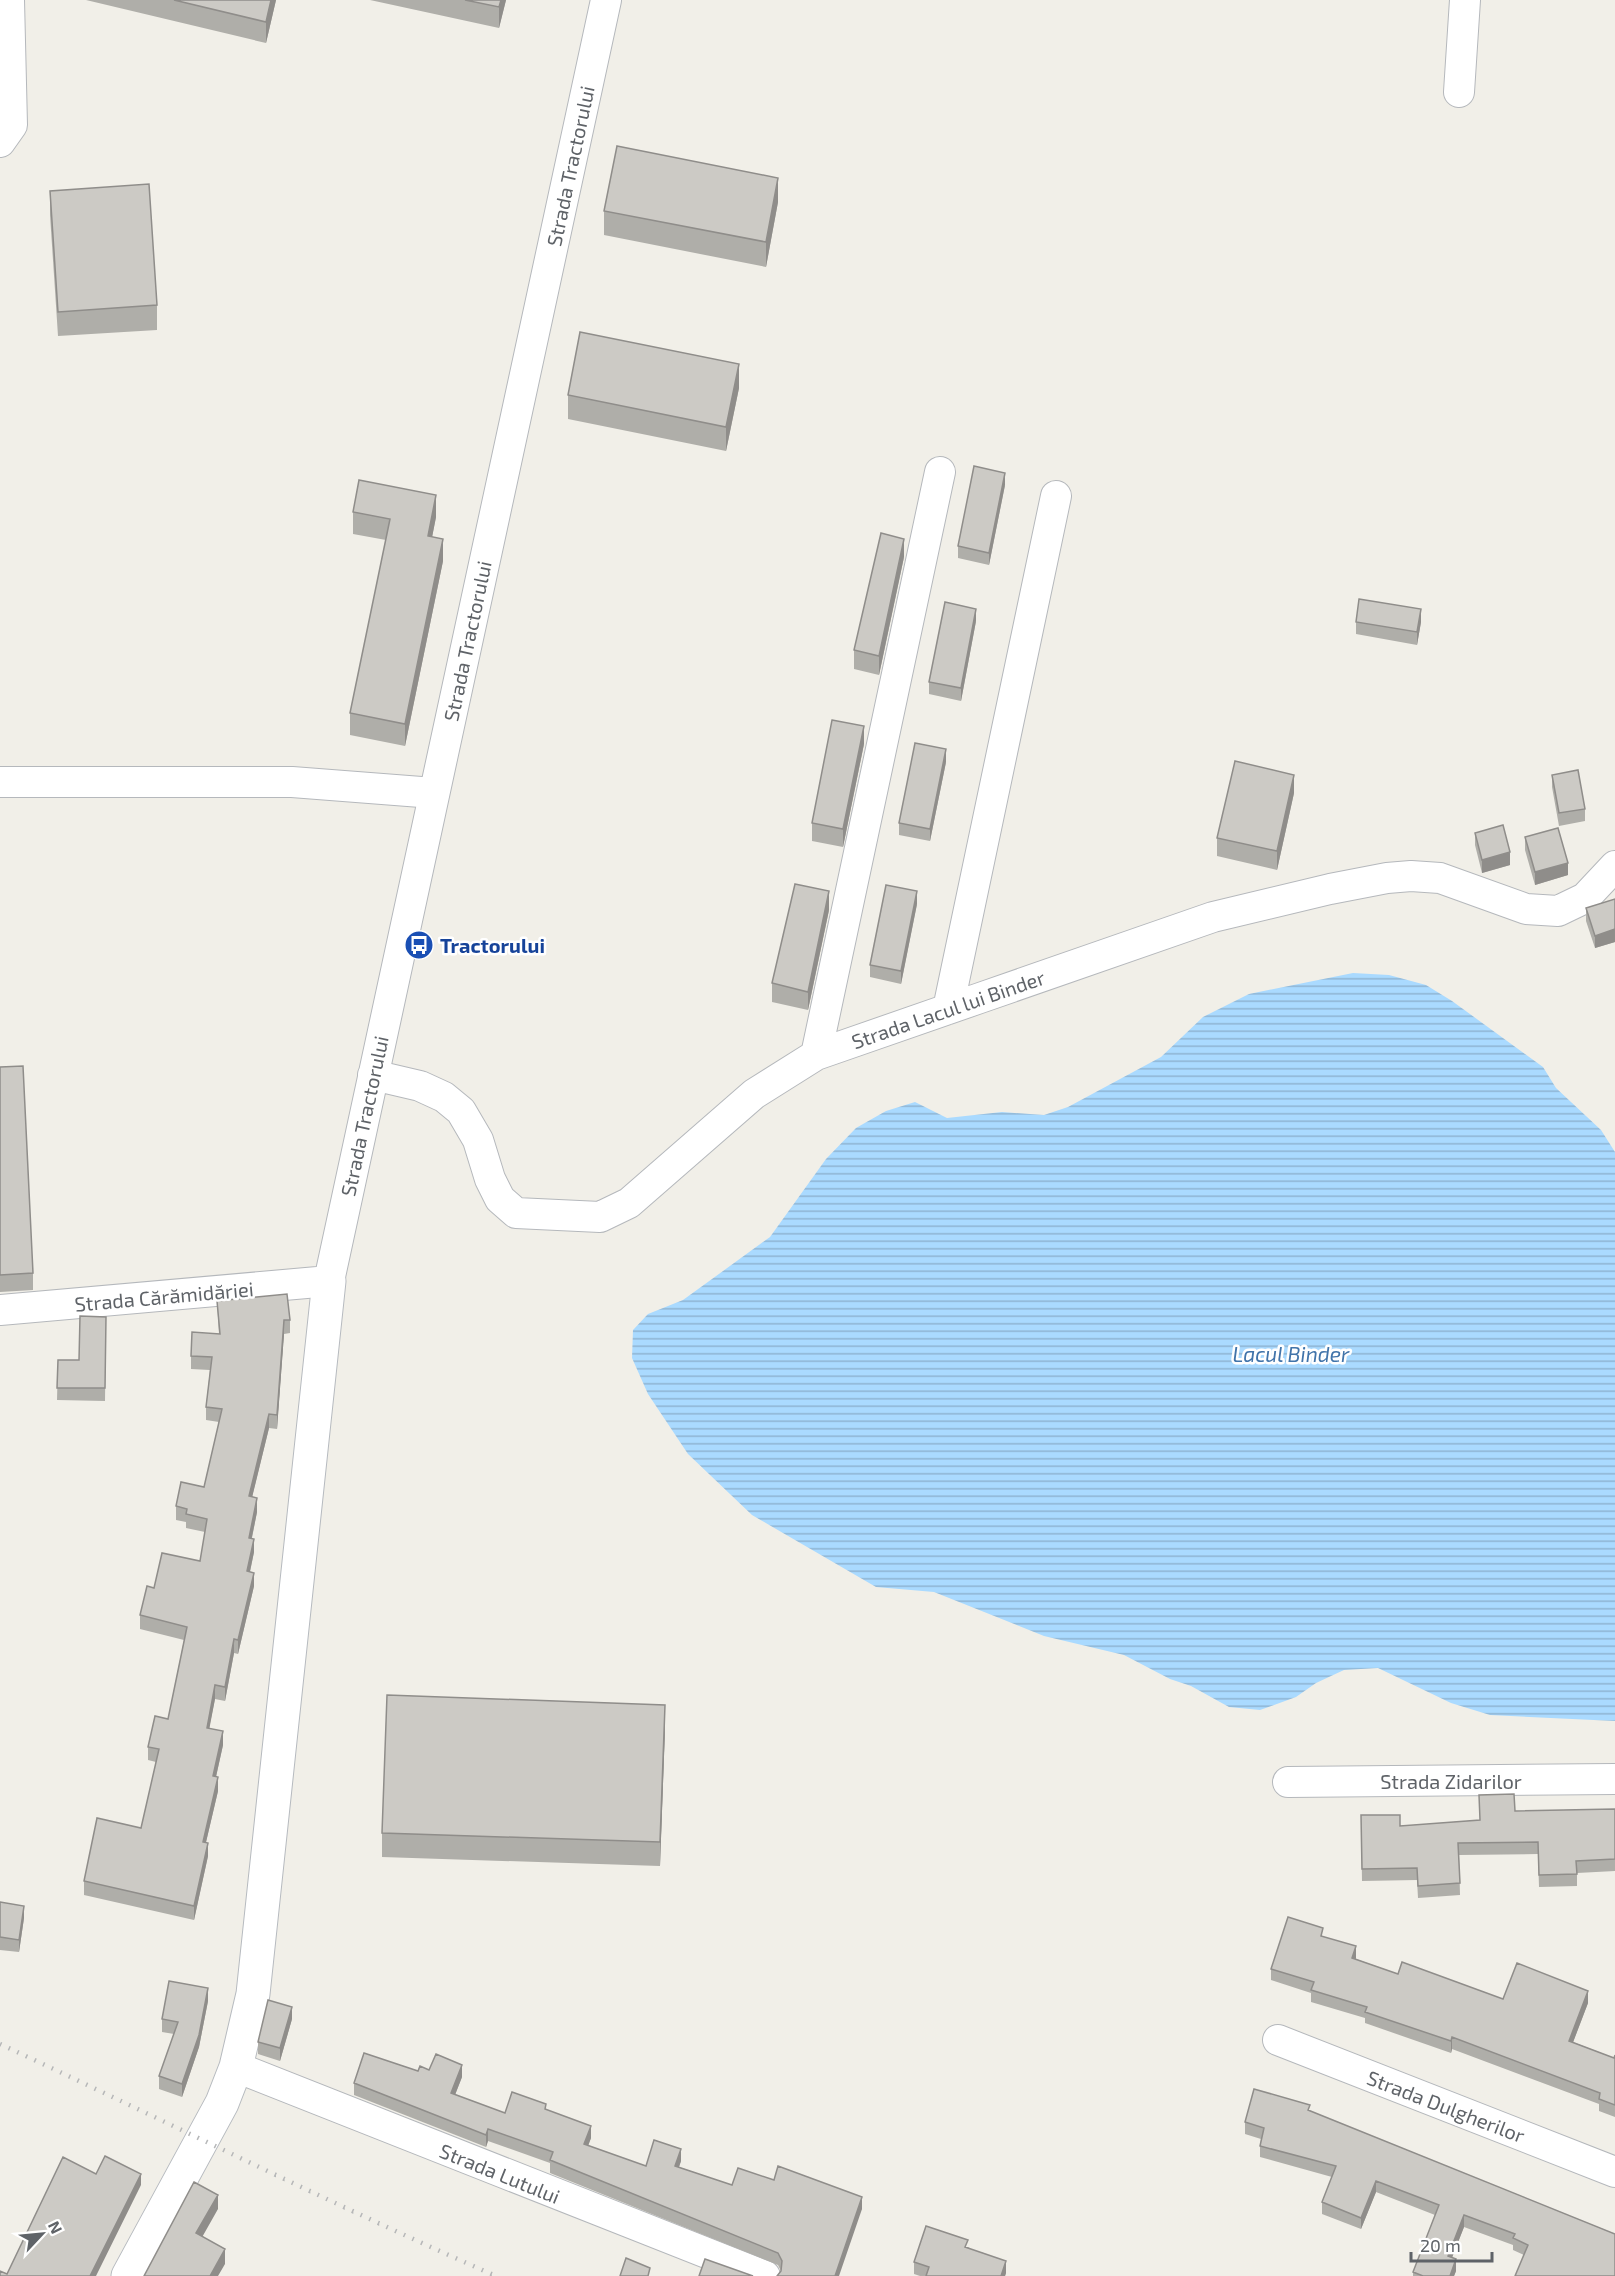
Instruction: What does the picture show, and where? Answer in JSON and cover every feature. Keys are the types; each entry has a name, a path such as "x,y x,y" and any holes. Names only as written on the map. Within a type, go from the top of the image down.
{"street":[{"path":"1,141 12,125 9,0"},
{"name":"Strada Tractorului","path":"329,1281 606,0"},
{"path":"1459,92 1465,0"},
{"path":"816,1055 940,472"},
{"path":"948,1009 1056,496"},
{"path":"0,782 292,782 434,793"},
{"name":"Strada Lacul lui Binder","path":"373,1075 420,1086 444,1097 461,1111 478,1140 490,1179 500,1199 516,1213 600,1217 629,1203 754,1094 816,1055 1213,917 1330,889 1387,878 1411,876 1440,878 1526,909 1558,911 1585,898 1615,867"},
{"path":"128,2276 208,2130 236,2067 253,1994 329,1281"},
{"name":"Strada Cărămidăriei","path":"0,1310 329,1281"},
{"name":"Strada Zidarilor","path":"1288,1782 1615,1779"},
{"name":"Strada Dulgherilor","path":"1278,2040 1615,2172"},
{"name":"Strada Lutului","path":"236,2067 765,2276"}],"water":[{"name":"Lacul Binder","path":"1353,973 1389,975 1426,985 1452,1001 1543,1067 1556,1088 1601,1130 1615,1152 1615,1721 1490,1715 1451,1703 1378,1668 1344,1670 1316,1683 1296,1697 1260,1710 1229,1707 1191,1686 1170,1679 1124,1655 1044,1636 934,1592 876,1587 752,1515 688,1454 648,1394 632,1358 633,1330 648,1314 683,1300 770,1237 826,1159 856,1128 886,1111 915,1102 947,1118 1002,1112 1044,1115 1068,1107 1161,1057 1203,1017 1249,994"}],"building":[{"path":"174,0 271,0 266,22"},
{"path":"465,0 501,0 499,7"},
{"path":"617,146 778,178 766,242 604,211"},
{"path":"149,184 157,305 58,312 50,191"},
{"path":"580,332 739,364 726,427 568,395"},
{"path":"974,466 1005,473 989,553 958,546"},
{"path":"359,480 436,495 428,536 443,539 405,724 350,713 390,519 353,512"},
{"path":"881,533 904,539 879,656 854,650"},
{"path":"1359,599 1421,609 1417,632 1356,622"},
{"path":"945,602 976,609 961,688 929,682"},
{"path":"832,720 864,726 843,829 812,823"},
{"path":"915,743 946,749 930,829 899,823"},
{"path":"1235,761 1294,775 1277,851 1217,838"},
{"path":"1578,770 1585,809 1559,813 1552,775"},
{"path":"1503,825 1510,852 1482,860 1475,833"},
{"path":"1558,828 1568,863 1535,872 1525,837"},
{"path":"795,884 829,891 808,992 772,983"},
{"path":"886,885 917,891 901,971 870,965"},
{"path":"1615,899 1615,929 1595,936 1586,908"},
{"path":"23,1066 33,1273 0,1275 0,1067"},
{"path":"287,1294 290,1320 284,1320 277,1415 269,1414 249,1496 257,1498 249,1538 254,1539 247,1571 254,1573 238,1640 234,1639 225,1687 215,1685 207,1728 223,1731 213,1776 218,1777 203,1842 208,1843 194,1906 84,1881 97,1818 141,1828 159,1749 148,1747 155,1716 168,1719 187,1627 140,1615 147,1586 154,1588 162,1553 200,1561 207,1519 186,1514 187,1509 176,1506 181,1482 204,1487 222,1409 206,1407 212,1357 191,1356 192,1332 220,1334 217,1301"},
{"path":"80,1316 106,1317 105,1388 57,1388 58,1360 79,1360"},
{"path":"387,1695 665,1705 660,1842 382,1833"},
{"path":"1514,1794 1515,1811 1615,1809 1615,1859 1576,1861 1577,1874 1539,1875 1538,1842 1458,1843 1460,1883 1418,1886 1417,1868 1362,1869 1361,1815 1400,1815 1400,1826 1480,1820 1479,1795"},
{"path":"0,1902 24,1906 19,1940 0,1937"},
{"path":"1288,1917 1323,1928 1321,1936 1356,1946 1352,1958 1398,1974 1402,1962 1503,1999 1517,1963 1588,1991 1569,2041 1614,2058 1615,2055 1615,2105 1599,2099 1600,2093 1452,2037 1451,2041 1365,2012 1367,2007 1311,1990 1314,1982 1271,1969"},
{"path":"169,1981 208,1988 199,2035 182,2084 159,2076 178,2022 162,2019"},
{"path":"268,2000 292,2007 280,2048 258,2042"},
{"path":"364,2053 418,2071 420,2066 429,2070 436,2054 462,2065 451,2093 505,2113 512,2092 546,2104 545,2109 591,2126 584,2144 646,2166 654,2140 681,2149 675,2166 732,2185 738,2168 774,2180 778,2166 862,2197 835,2276 777,2276 781,2271 782,2261 778,2253 550,2160 553,2152 488,2129 486,2135 354,2083"},
{"path":"1254,2089 1310,2105 1308,2110 1615,2234 1615,2276 1515,2276 1528,2245 1513,2238 1515,2234 1464,2215 1448,2256 1456,2259 1450,2276 1423,2276 1413,2272 1439,2205 1376,2181 1361,2218 1322,2202 1336,2166 1260,2146 1264,2128 1245,2122"},
{"path":"105,2156 141,2174 90,2276 0,2276 0,2271 7,2274 63,2157 96,2174"},
{"path":"194,2182 218,2195 196,2233 225,2249 210,2276 144,2276"},
{"path":"926,2226 968,2240 965,2247 1006,2261 1001,2276 926,2276 929,2267 914,2262"},
{"path":"626,2258 650,2268 648,2276 620,2276"},
{"path":"705,2259 753,2276 699,2276"}],"railway":[{"path":"0,2044 309,2191 496,2276"}],"place":[{"name":"Tractorului","path":"419,945"}]}
